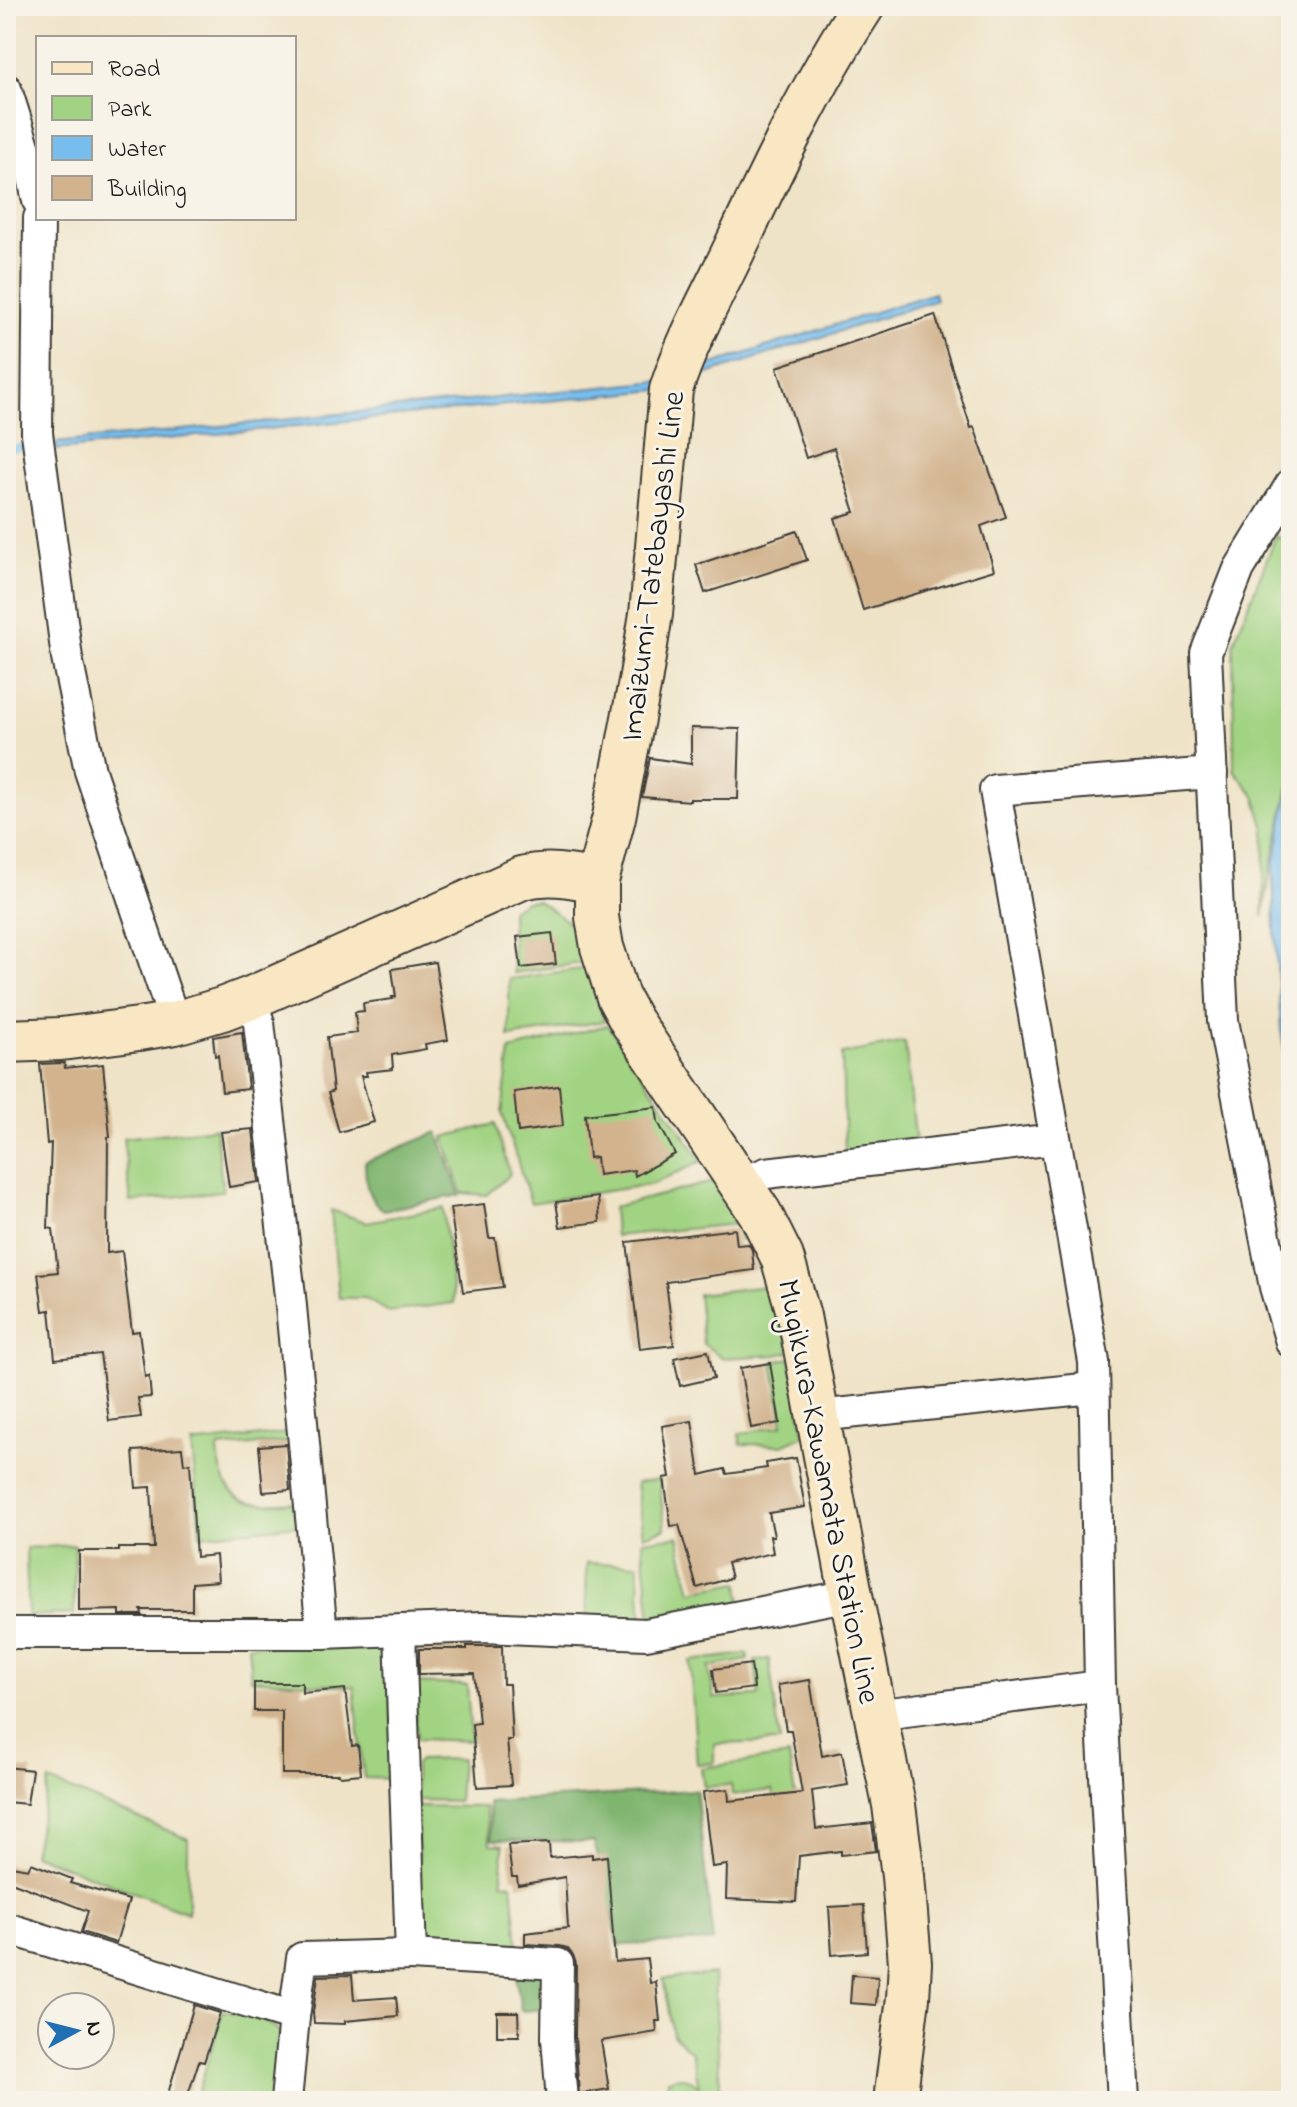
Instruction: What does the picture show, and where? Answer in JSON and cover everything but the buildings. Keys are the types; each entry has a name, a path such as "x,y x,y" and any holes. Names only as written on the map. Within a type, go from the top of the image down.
{"main road":[{"name":"Imaizumi-Tatebayashi Line","path":"597,881 614,817 651,614 671,390 697,328 804,107 863,6"},
{"path":"6,1041 61,1039 175,1023 251,998 522,878 555,873 597,881"},
{"name":"Mugikura-Kawamata Station Line","path":"597,881 597,917 602,947 618,997 760,1213 782,1257 799,1316 894,1805 903,1876 910,1963 895,2101"}],"street":[{"path":"6,89 36,192"},
{"path":"39,220 37,433 67,658 90,771 175,1023"},
{"path":"1291,484 1239,569 1206,653 1223,1021 1275,1287 1291,1342"},
{"path":"1123,2101 1100,1686 1094,1362 995,790 1212,773"},
{"path":"251,998 259,1023 290,1296 322,1633"},
{"path":"740,1183 766,1173 1055,1139"},
{"path":"817,1416 1093,1388"},
{"path":"6,1633 322,1633 483,1627 646,1634 851,1595"},
{"path":"400,1631 411,1955"},
{"path":"875,1715 1100,1686"},
{"path":"6,1928 294,2017"},
{"path":"286,2101 302,1958 411,1955 558,1964 557,2038 562,2101"}],"green space":[{"path":"1276,536 1291,544 1291,777 1263,917 1265,829 1255,796 1234,770 1233,644"},
{"path":"537,900 577,928 588,962 513,973 511,910 526,901"},
{"path":"588,968 604,1021 509,1037 509,979"},
{"path":"608,1025 702,1161 653,1184 531,1203 502,1113 510,1050"},
{"path":"905,1042 916,1144 845,1154 842,1054"},
{"path":"495,1124 510,1174 487,1195 462,1193 444,1137"},
{"path":"215,1128 223,1191 131,1202 123,1138"},
{"path":"438,1132 460,1195 384,1210 370,1195 365,1162"},
{"path":"721,1180 768,1264 758,1269 753,1240 740,1240 737,1224 615,1236 613,1207"},
{"path":"443,1208 454,1303 389,1312 364,1298 339,1298 331,1210 366,1222"},
{"path":"775,1285 790,1352 723,1358 703,1344 698,1294"},
{"path":"790,1358 805,1435 783,1445 741,1444 739,1434 783,1425 773,1362"},
{"path":"295,1432 296,1441 219,1448 218,1451 226,1484 234,1493 254,1502 299,1502 300,1525 200,1535 192,1444"},
{"path":"659,1479 665,1529 643,1536 636,1483"},
{"path":"678,1536 691,1591 739,1582 741,1602 651,1619 642,1541"},
{"path":"75,1545 74,1614 28,1616 26,1548"},
{"path":"586,1563 638,1564 642,1620 587,1618"},
{"path":"388,1644 395,1779 364,1778 354,1687 251,1679 248,1645"},
{"path":"747,1654 748,1660 709,1667 714,1698 759,1696 755,1661 769,1659 780,1742 714,1744 714,1763 697,1764 690,1661"},
{"path":"413,1683 467,1685 471,1741 417,1739"},
{"path":"789,1756 797,1809 776,1811 772,1790 732,1795 731,1785 704,1787 701,1768"},
{"path":"461,1759 458,1801 415,1800 415,1765 419,1760"},
{"path":"49,1781 188,1839 188,1913 33,1854"},
{"path":"696,1790 713,1941 619,1945 594,1842 492,1840 488,1802"},
{"path":"417,1806 485,1807 491,1844 503,1845 502,1882 512,1884 518,1944 434,1947 420,1937"},
{"path":"548,1969 548,2009 521,2011 515,1970"},
{"path":"714,1974 721,2101 665,2101 668,2080 685,2077 699,2086 692,2052 673,2035 663,1979"},
{"path":"223,2011 260,2017 280,2032 270,2101 220,2101 197,2096"}],"water":[{"path":"934,293 936,300 658,390 57,450 56,443 660,381"},
{"path":"1291,785 1291,1085 1281,1030 1273,871"}],"waterway":[{"path":"6,449 23,447"}]}
